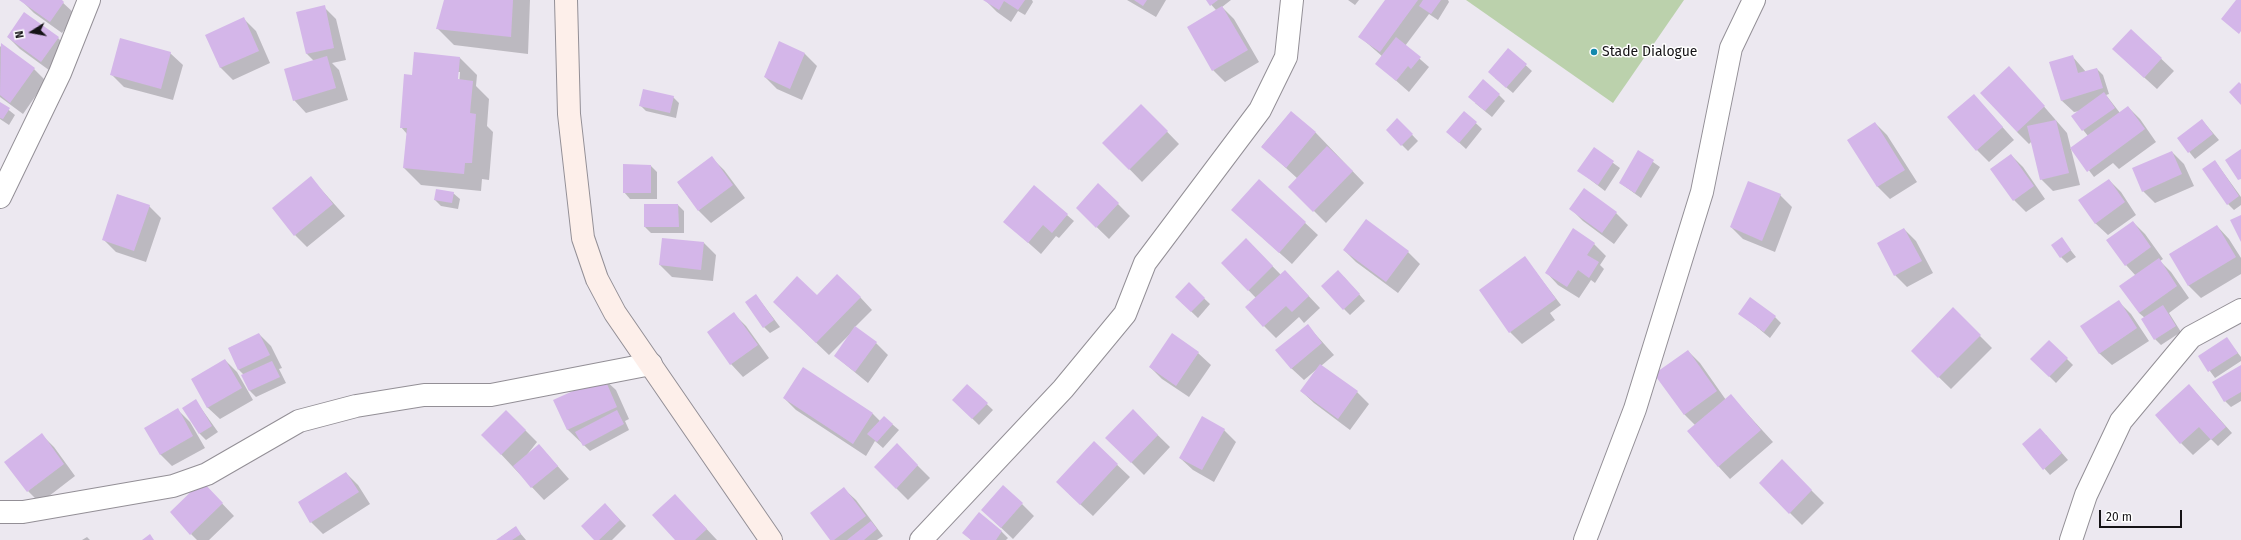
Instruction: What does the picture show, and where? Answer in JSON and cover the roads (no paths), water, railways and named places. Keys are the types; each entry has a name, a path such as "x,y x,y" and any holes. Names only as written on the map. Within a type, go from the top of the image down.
{"main road":[{"path":"566,0 569,114 583,238 597,279 615,313 771,540"}],"street":[{"path":"0,197 60,73 89,0"},
{"path":"921,540 1063,389 1125,314 1145,264 1260,110 1286,57 1292,0"},
{"path":"1585,540 1635,408 1702,192 1731,48 1754,0"},
{"path":"2071,540 2086,495 2121,422 2191,337 2241,310"},
{"path":"0,512 23,512 173,486 207,474 299,421 356,406 424,395 491,395 651,364"}],"place":[{"name":"Stade Dialogue","path":"1594,52"}]}
